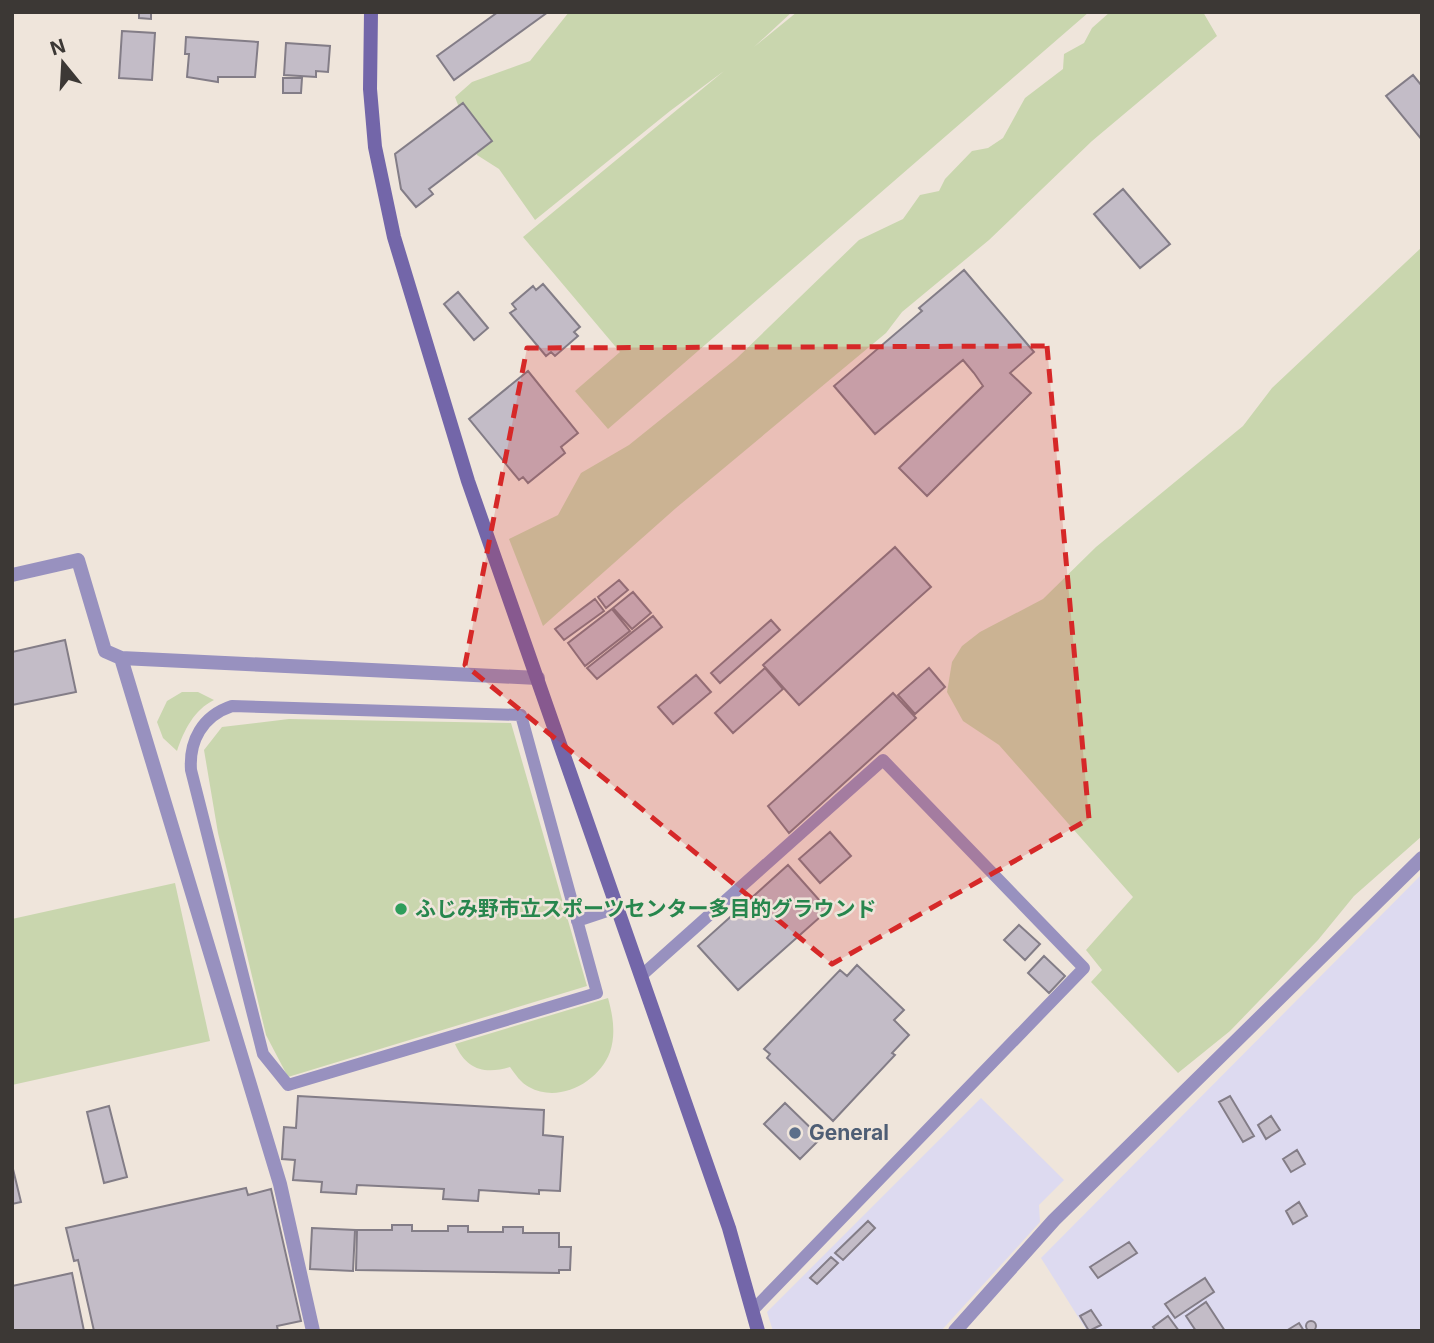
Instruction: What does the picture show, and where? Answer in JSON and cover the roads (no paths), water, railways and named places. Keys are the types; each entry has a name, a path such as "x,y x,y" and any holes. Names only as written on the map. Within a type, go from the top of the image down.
{"street":[{"path":"371,12 370,89 375,147 394,237 468,481 729,1228 758,1331"},
{"path":"12,575 78,560 105,651 121,657 538,678"},
{"path":"121,657 280,1184 313,1331"},
{"path":"955,1331 1054,1220 1422,859"}],"lane":[{"path":"232,706 521,715 577,922 597,993 288,1085 263,1054 191,770 190,752 196,736 207,720 232,706"},
{"path":"642,975 883,760 1084,968 752,1311"},
{"path":"577,922 619,907"}],"place":[{"name":"ふじみ野市⽴スポーツセンター多⽬的グラウンド","path":"401,909"},
{"name":"General","path":"795,1133"}]}
